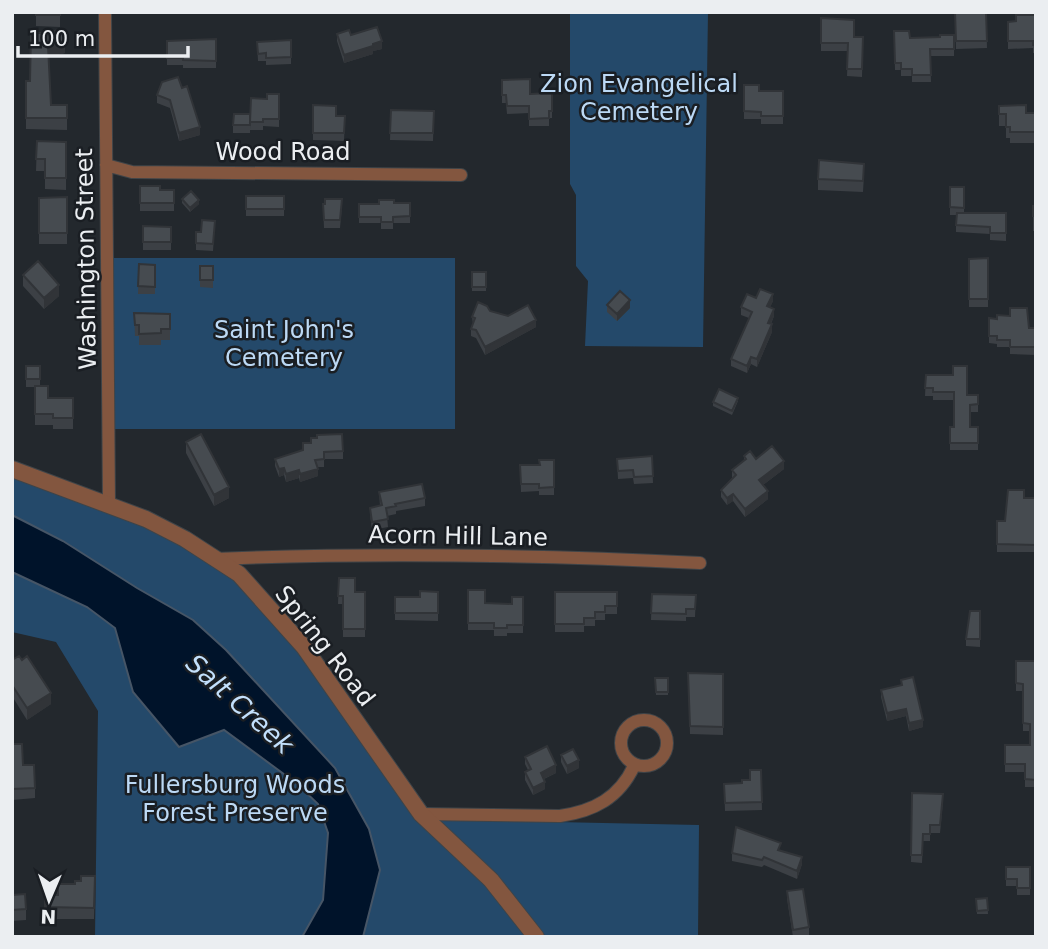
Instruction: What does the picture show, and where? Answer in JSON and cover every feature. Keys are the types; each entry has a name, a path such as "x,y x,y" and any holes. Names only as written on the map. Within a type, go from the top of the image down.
{"street":[{"name":"Washington Street","path":"105,12 109,505"},
{"name":"Wood Road","path":"106,165 131,172 461,175"},
{"name":"Spring Road","path":"12,469 163,526 239,574 293,632 421,814 491,880 536,937"},
{"name":"Acorn Hill Lane","path":"215,559 306,555 589,558 700,564"},
{"path":"421,814 575,814 590,810 614,795 625,784 634,766"}],"green space":[{"name":"Zion Evangelical Cemetery","path":"570,12 708,12 703,347 585,346 588,281 576,266 576,195 570,184"},
{"name":"Saint John's Cemetery","path":"113,258 455,258 455,429 113,429"},
{"name":"Fullersburg Woods Forest Preserve","path":"12,473 147,522 238,577 286,630 418,819 699,825 698,937 95,937 98,711 56,642 12,632"}],"water":[{"name":"Salt Creek","path":"12,515 63,541 193,620 226,650 335,768 369,829 380,870 363,937 302,937 323,900 328,833 318,804 296,783 224,730 179,747 133,692 115,628 87,607 12,572"}],"building":[{"path":"36,12 60,12 60,15 36,15"},
{"path":"955,12 986,12 987,41 956,41"},
{"path":"1016,15 1036,15 1036,45 1033,45 1033,41 1008,41 1008,22 1016,21"},
{"path":"821,18 854,20 854,37 863,37 862,69 847,69 848,43 821,43"},
{"path":"377,27 382,41 344,55 337,34 349,30 351,35"},
{"path":"62,29 65,42 48,46 51,105 67,105 67,118 26,118 26,81 30,81 31,33"},
{"path":"894,31 909,31 910,38 954,35 954,49 930,49 931,75 912,75 912,69 901,69 901,63 895,63"},
{"path":"216,39 216,61 167,58 167,41"},
{"path":"291,40 291,57 266,58 266,53 258,54 257,42"},
{"path":"178,77 182,88 187,86 200,127 179,133 170,100 157,95 162,82"},
{"path":"530,79 530,94 552,93 552,111 549,111 549,118 529,119 529,106 507,106 506,95 502,95 502,80"},
{"path":"744,85 759,85 759,91 783,91 783,116 761,116 761,112 744,111"},
{"path":"267,94 279,94 279,119 250,122 251,98 267,99"},
{"path":"313,105 336,106 336,116 345,116 344,133 313,133"},
{"path":"1026,105 1026,113 1036,113 1036,132 1010,132 1010,127 1006,127 1006,114 999,114 999,106"},
{"path":"391,110 434,111 433,133 390,133"},
{"path":"234,114 250,114 250,125 233,125"},
{"path":"37,141 66,142 66,178 45,178 45,159 36,159"},
{"path":"819,160 864,164 863,181 818,179"},
{"path":"140,186 160,186 160,190 174,190 174,203 140,203"},
{"path":"950,187 964,187 964,208 950,207"},
{"path":"191,191 199,200 190,208 182,199"},
{"path":"246,196 284,196 284,209 246,209"},
{"path":"67,197 67,233 39,233 39,198"},
{"path":"325,199 342,199 340,220 324,220"},
{"path":"379,200 410,203 410,216 393,217 393,222 381,222 381,217 359,217 359,204 379,204"},
{"path":"957,213 1006,213 1006,233 990,233 990,227 956,225"},
{"path":"202,220 215,221 213,244 196,243 196,232 201,232"},
{"path":"143,226 171,227 171,242 143,242"},
{"path":"988,258 988,299 969,299 969,259"},
{"path":"38,261 59,285 44,298 23,275"},
{"path":"139,264 155,265 155,287 138,286"},
{"path":"200,266 213,266 213,280 200,280"},
{"path":"472,272 486,272 486,287 472,287"},
{"path":"760,289 773,294 767,306 774,309 768,323 772,324 757,359 751,357 747,366 731,359 752,312 741,307 747,294 756,298"},
{"path":"620,291 630,300 617,314 607,305"},
{"path":"478,302 487,306 490,311 508,316 528,305 536,320 485,347 476,330 471,329"},
{"path":"1010,308 1027,308 1029,328 1036,328 1036,347 1010,347 1010,340 997,340 997,336 989,336 989,318 997,319 997,315 1010,316"},
{"path":"134,313 170,314 170,329 161,329 161,333 139,334"},
{"path":"26,366 40,366 40,379 26,379"},
{"path":"953,366 967,366 967,395 978,395 978,404 970,405 970,427 978,427 978,443 950,443 950,427 954,427 954,392 933,392 933,388 925,388 926,375 953,375"},
{"path":"35,386 48,386 48,398 73,398 73,418 35,414"},
{"path":"719,389 738,398 732,411 713,402"},
{"path":"201,434 229,487 214,495 186,442"},
{"path":"342,434 343,451 324,452 324,459 315,460 318,469 300,474 299,470 286,474 284,468 279,469 275,459 303,450 303,443 311,443 311,438 317,438 317,435"},
{"path":"772,446 784,461 759,480 768,491 745,509 733,494 727,498 721,490 736,475 732,470 746,459 744,456 750,451 756,459"},
{"path":"652,456 653,476 634,477 633,470 618,471 617,459"},
{"path":"539,460 554,460 554,487 539,488 539,484 521,484 520,465 540,465"},
{"path":"422,484 425,498 386,508 388,519 372,522 370,508 382,505 379,492"},
{"path":"1008,490 1024,490 1024,498 1035,498 1036,545 997,544 997,521 1005,521"},
{"path":"339,578 355,578 355,592 365,592 365,629 343,629 343,596 338,596"},
{"path":"468,590 485,590 485,603 512,604 512,597 523,597 523,625 494,628 494,623 468,623"},
{"path":"420,591 438,592 438,613 395,613 395,597 420,597"},
{"path":"555,592 617,592 617,606 605,606 605,612 595,612 595,618 584,618 584,624 555,624"},
{"path":"652,594 696,595 695,609 686,609 686,614 651,613"},
{"path":"970,611 980,611 980,639 966,639"},
{"path":"19,656 22,660 27,656 51,693 27,708 12,685 12,660"},
{"path":"1016,661 1036,661 1036,780 1025,779 1025,764 1005,764 1005,745 1030,745 1030,724 1023,723 1023,684 1016,683"},
{"path":"688,673 723,674 723,727 690,726"},
{"path":"913,677 923,720 909,723 906,709 887,713 881,690 902,685 901,680"},
{"path":"655,678 668,678 668,692 656,692"},
{"path":"12,744 22,744 23,765 34,765 35,788 12,789"},
{"path":"547,746 556,765 541,773 545,782 533,788 525,772 531,769 525,757"},
{"path":"573,749 579,760 567,766 561,755"},
{"path":"750,770 761,770 762,802 725,803 724,784 750,780"},
{"path":"912,793 943,794 940,825 930,825 930,834 923,834 922,855 911,855"},
{"path":"736,827 781,843 778,850 802,857 797,871 764,857 762,860 732,853"},
{"path":"1006,867 1030,867 1030,888 1017,888 1017,879 1006,879"},
{"path":"81,876 95,876 94,908 45,907 45,895 58,895 58,884 75,884 75,881 81,881"},
{"path":"803,889 809,927 793,930 787,891"},
{"path":"25,894 26,909 12,910 12,895"},
{"path":"987,898 988,910 977,911 976,899"}]}
